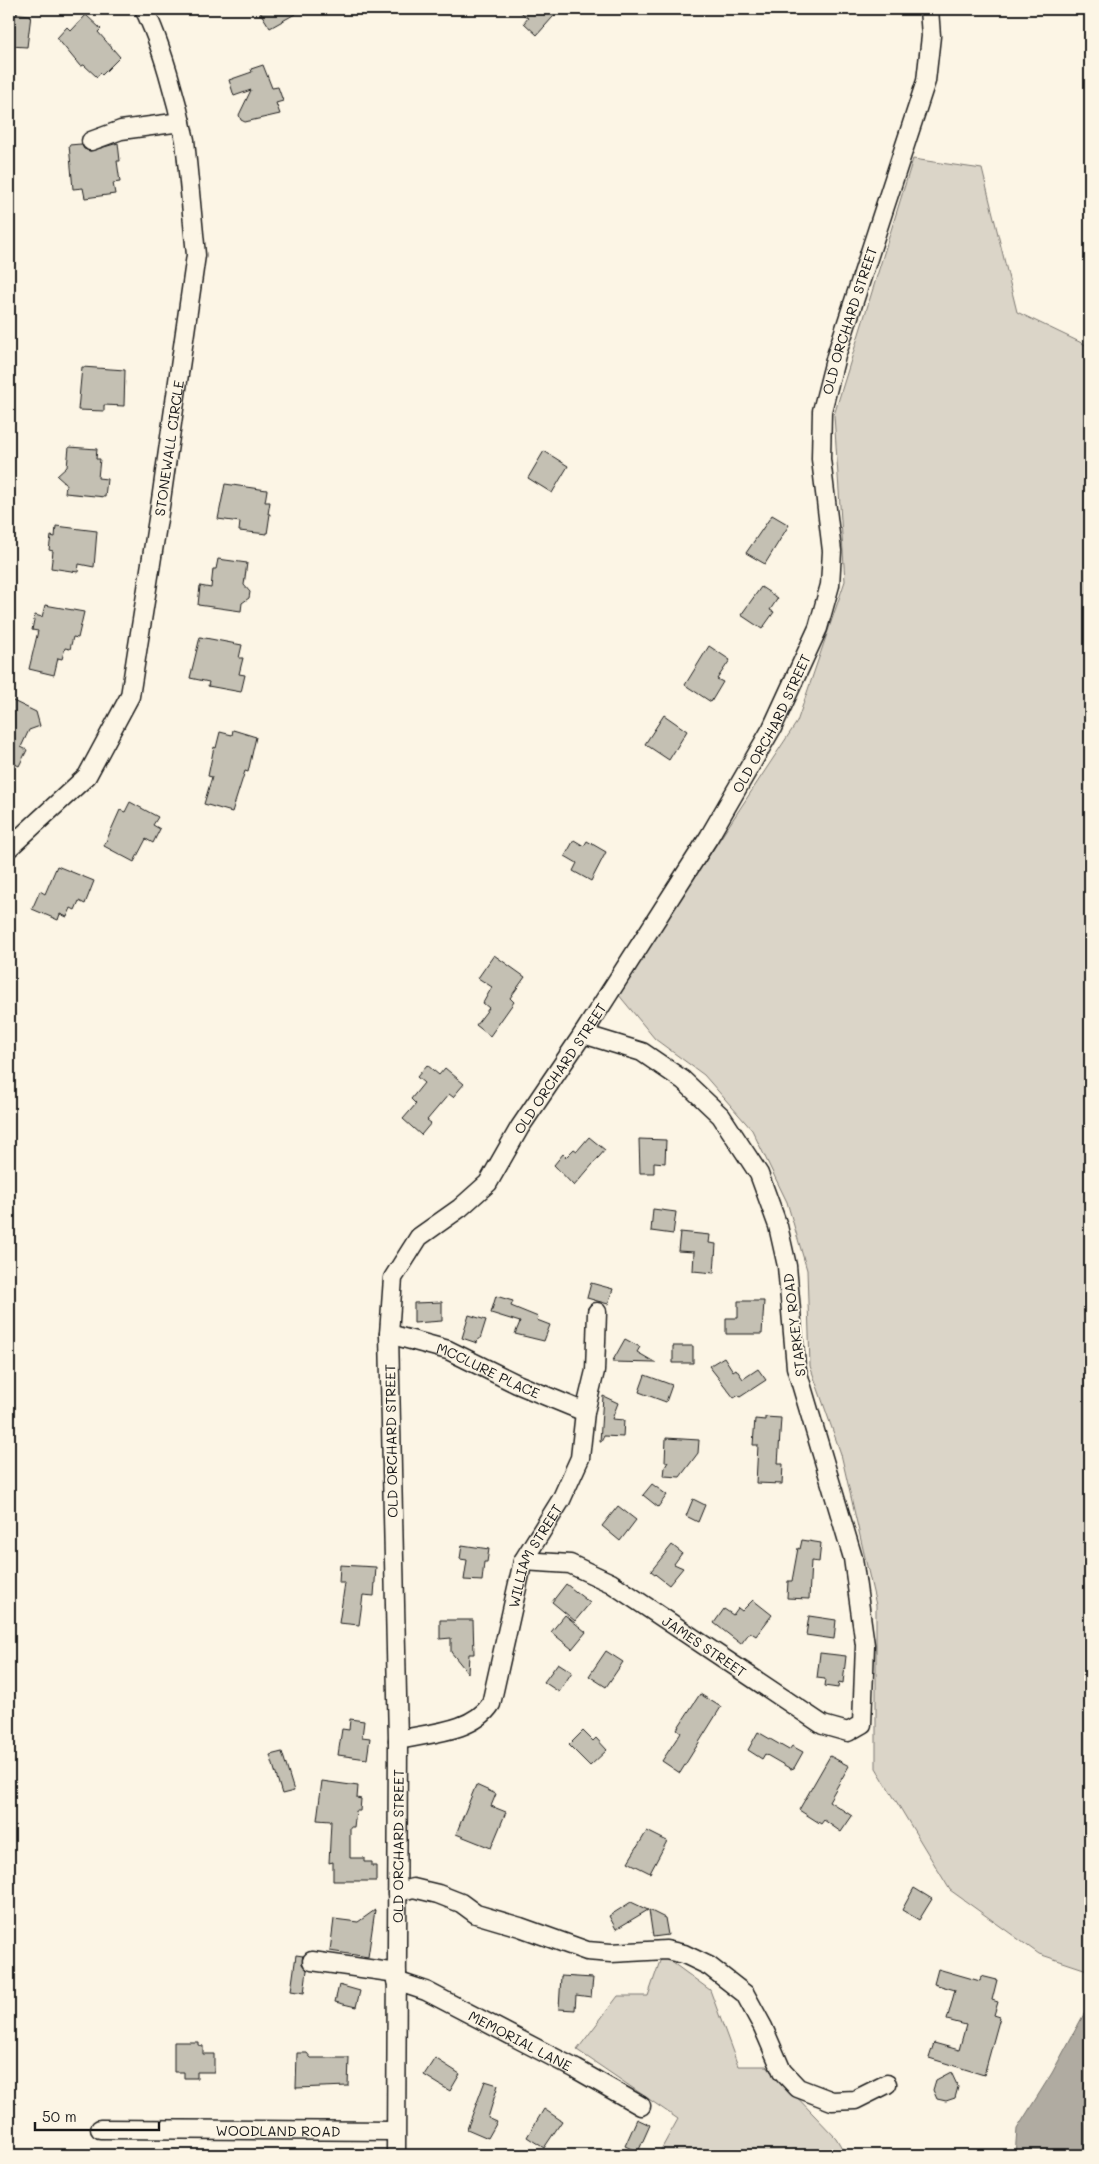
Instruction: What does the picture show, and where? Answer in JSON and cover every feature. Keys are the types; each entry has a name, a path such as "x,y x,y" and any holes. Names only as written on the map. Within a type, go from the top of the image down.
{"street":[{"name":"STONEWALL CIRCLE","path":"9,848 87,776 130,696 161,500 196,255 181,122 159,48 144,9"},
{"name":"OLD ORCHARD STREET","path":"396,2155 398,1740 389,1334 393,1278 419,1237 460,1208 488,1184 520,1127 583,1034 709,837 772,728 825,606 830,585 832,551 821,459 822,412 836,356 926,81 931,36 929,9"},
{"path":"91,140 121,130 181,122"},
{"name":"STARKEY ROAD","path":"583,1034 642,1052 683,1080 721,1116 759,1174 778,1226 787,1266 796,1366 853,1558 865,1645 864,1704"},
{"name":"WILLIAM STREET","path":"398,1740 466,1725 484,1715 491,1704 523,1561 561,1500 580,1458 585,1412 595,1371 597,1312"},
{"name":"MCCLURE PLACE","path":"389,1334 448,1350 517,1384 585,1412"},
{"name":"JAMES STREET","path":"523,1561 570,1564 611,1583 823,1725 848,1732 862,1724 864,1704"},
{"path":"397,1893 413,1888 438,1894 461,1903 476,1914 520,1926 587,1951 610,1953 666,1950 684,1954 709,1966 745,1994 763,2027 782,2071 798,2088 832,2101 855,2100 887,2084"},
{"name":"MEMORIAL LANE","path":"312,1960 397,1977 576,2068 641,2106"},
{"name":"WOODLAND ROAD","path":"100,2129 395,2131"}],"shaded area":[{"path":"913,159 982,169 1017,312 1090,347 1090,1971 1039,1954 950,1890 876,1768 876,1605 841,1454 810,1366 807,1270 787,1202 752,1130 704,1075 655,1039 618,994 797,722 845,581 834,415"},
{"path":"662,1955 710,1990 738,2066 767,2066 836,2138 846,2155 658,2155 678,2119 577,2050 618,1996 648,1996"},
{"path":"1090,2003 1090,2155 1015,2155 1017,2129 1052,2073"}],"building":[{"path":"258,9 304,9 270,28"},
{"path":"517,9 560,9 537,35 524,23 528,18"},
{"path":"9,13 31,15 27,47 9,46"},
{"path":"86,15 101,29 98,32 120,57 102,75 100,73 97,77 84,65 80,66 57,38 67,27 71,31"},
{"path":"263,65 272,88 278,87 283,101 276,103 280,114 245,122 241,120 239,115 251,90 234,96 229,80 252,72 251,69"},
{"path":"118,143 120,161 117,161 120,182 113,183 115,194 85,198 83,188 73,189 69,145 81,144 84,149 90,151"},
{"path":"82,367 125,370 124,406 104,405 104,411 78,410"},
{"path":"69,447 97,449 96,459 100,459 98,478 107,479 105,497 65,493 66,484 57,476 67,467"},
{"path":"544,451 568,466 552,493 528,478"},
{"path":"225,484 267,490 265,502 270,502 268,514 270,514 267,534 239,531 240,522 218,519"},
{"path":"772,515 789,525 765,564 746,553"},
{"path":"56,526 97,531 94,567 79,564 78,572 51,568 53,551 49,550 51,536 55,537"},
{"path":"218,559 247,563 244,585 250,592 249,598 242,603 241,611 198,605 200,586 211,588 213,569 216,569"},
{"path":"761,587 778,598 770,610 774,612 762,629 741,615"},
{"path":"45,605 84,612 78,638 73,637 70,649 65,648 62,659 58,658 54,675 29,669 38,631 32,630 35,615 42,617"},
{"path":"200,637 242,645 239,658 243,658 239,674 245,675 241,692 208,686 209,682 190,678"},
{"path":"709,646 730,660 717,679 723,682 711,702 685,685"},
{"path":"9,699 36,712 40,726 29,730 21,747 27,750 19,766 13,763 9,771"},
{"path":"664,715 687,731 669,760 645,744"},
{"path":"233,730 256,737 248,772 245,771 232,812 204,804 212,777 208,776 214,747 216,748 220,732 232,735"},
{"path":"130,802 158,817 153,825 160,829 153,843 146,839 134,862 104,846 120,810 125,812"},
{"path":"574,840 584,846 587,841 606,852 591,881 573,871 577,863 565,856"},
{"path":"57,866 94,881 85,904 79,901 75,910 71,908 67,917 60,914 58,920 32,909 40,891 45,894"},
{"path":"494,955 525,977 510,998 514,1002 490,1036 476,1025 489,1008 483,1003 492,987 478,978"},
{"path":"427,1065 439,1075 445,1068 464,1084 453,1097 449,1094 427,1120 431,1123 421,1135 403,1119 416,1104 411,1099 424,1083 417,1077"},
{"path":"589,1137 605,1150 574,1186 554,1165 563,1154 566,1157 574,1149 577,1151"},
{"path":"639,1139 666,1140 665,1163 654,1162 654,1173 640,1173"},
{"path":"653,1209 676,1212 673,1234 651,1231"},
{"path":"680,1232 710,1235 709,1243 716,1244 714,1273 693,1271 694,1252 678,1251"},
{"path":"591,1283 613,1289 608,1304 587,1298"},
{"path":"496,1296 513,1301 511,1306 538,1317 537,1320 550,1325 544,1341 515,1334 520,1322 491,1313"},
{"path":"738,1301 764,1301 762,1334 726,1334 726,1318 738,1318"},
{"path":"442,1302 442,1321 414,1323 414,1303"},
{"path":"469,1315 486,1320 477,1343 462,1338"},
{"path":"625,1339 640,1347 637,1352 656,1363 612,1362"},
{"path":"673,1346 693,1346 693,1363 673,1363"},
{"path":"724,1357 733,1371 736,1369 743,1379 758,1369 766,1380 740,1397 739,1395 734,1398 709,1366"},
{"path":"645,1375 672,1385 666,1402 639,1392"},
{"path":"603,1396 618,1403 612,1419 624,1420 623,1437 604,1436 600,1442"},
{"path":"765,1417 781,1418 778,1464 783,1464 782,1484 756,1483 758,1445 753,1445 755,1419 765,1420"},
{"path":"666,1438 699,1440 698,1453 680,1477 664,1476 665,1467 668,1462 665,1462"},
{"path":"652,1484 667,1495 658,1507 643,1495"},
{"path":"693,1499 705,1505 698,1522 686,1516"},
{"path":"618,1506 636,1520 620,1541 602,1526"},
{"path":"802,1540 821,1543 819,1562 811,1561 809,1599 787,1598 788,1581 792,1581 798,1548 800,1549"},
{"path":"462,1545 489,1549 487,1562 484,1562 482,1581 464,1580 467,1560 460,1559"},
{"path":"672,1545 682,1553 674,1564 683,1568 669,1585 651,1571"},
{"path":"340,1565 376,1567 374,1596 363,1595 359,1625 339,1623 345,1583 339,1583"},
{"path":"566,1584 590,1603 575,1621 552,1602"},
{"path":"753,1600 772,1615 756,1636 750,1632 741,1644 714,1623 724,1609 733,1615 738,1608 742,1611"},
{"path":"565,1615 586,1632 572,1649 551,1632"},
{"path":"809,1616 836,1620 834,1639 806,1635"},
{"path":"440,1620 473,1620 474,1654 469,1654 468,1673 451,1652 451,1638 440,1639"},
{"path":"606,1651 623,1662 606,1687 589,1676"},
{"path":"820,1653 846,1656 843,1683 839,1682 838,1688 824,1686 825,1679 817,1678"},
{"path":"558,1663 572,1672 559,1692 544,1682"},
{"path":"700,1694 721,1707 680,1773 662,1761 681,1732 677,1729"},
{"path":"350,1719 364,1721 362,1737 370,1738 367,1759 338,1755 342,1729 349,1730"},
{"path":"583,1731 593,1741 596,1738 607,1750 590,1766 569,1745"},
{"path":"758,1732 789,1750 792,1746 803,1752 794,1768 791,1769 765,1754 762,1759 748,1750"},
{"path":"282,1752 294,1791 282,1794 270,1755"},
{"path":"830,1756 849,1766 829,1801 852,1816 841,1832 824,1820 821,1824 799,1810"},
{"path":"322,1781 358,1786 357,1798 361,1799 360,1811 356,1811 354,1827 350,1827 350,1858 364,1858 364,1862 372,1862 372,1866 376,1866 376,1881 333,1881 333,1862 329,1863 331,1821 317,1820"},
{"path":"476,1785 496,1794 491,1806 506,1812 491,1848 456,1834"},
{"path":"647,1831 667,1841 650,1873 628,1862"},
{"path":"914,1888 932,1899 919,1920 902,1910"},
{"path":"631,1902 648,1910 616,1929 609,1916"},
{"path":"375,1910 368,1957 330,1951 334,1919 358,1922"},
{"path":"649,1910 665,1918 668,1935 653,1937"},
{"path":"296,1955 303,1956 302,1964 307,1970 304,1993 291,1991"},
{"path":"938,1969 980,1981 981,1976 997,1980 992,2000 998,2002 994,2015 1000,2017 984,2075 929,2058 934,2043 959,2050 966,2025 947,2020 955,1990 934,1984"},
{"path":"561,1976 593,1978 591,1997 576,1995 575,2010 559,2009"},
{"path":"339,1985 360,1991 356,2007 335,2002"},
{"path":"174,2042 198,2042 198,2045 203,2046 203,2054 214,2054 214,2072 197,2072 197,2078 184,2078 184,2072 174,2072"},
{"path":"297,2053 307,2053 311,2058 349,2058 348,2086 296,2088"},
{"path":"435,2058 460,2074 450,2091 424,2075"},
{"path":"951,2072 958,2087 955,2098 946,2101 937,2099 933,2090 936,2080"},
{"path":"485,2081 498,2085 488,2118 497,2122 488,2138 467,2129"},
{"path":"544,2109 562,2121 544,2148 527,2137"},
{"path":"637,2119 650,2125 638,2152 625,2146"}]}
